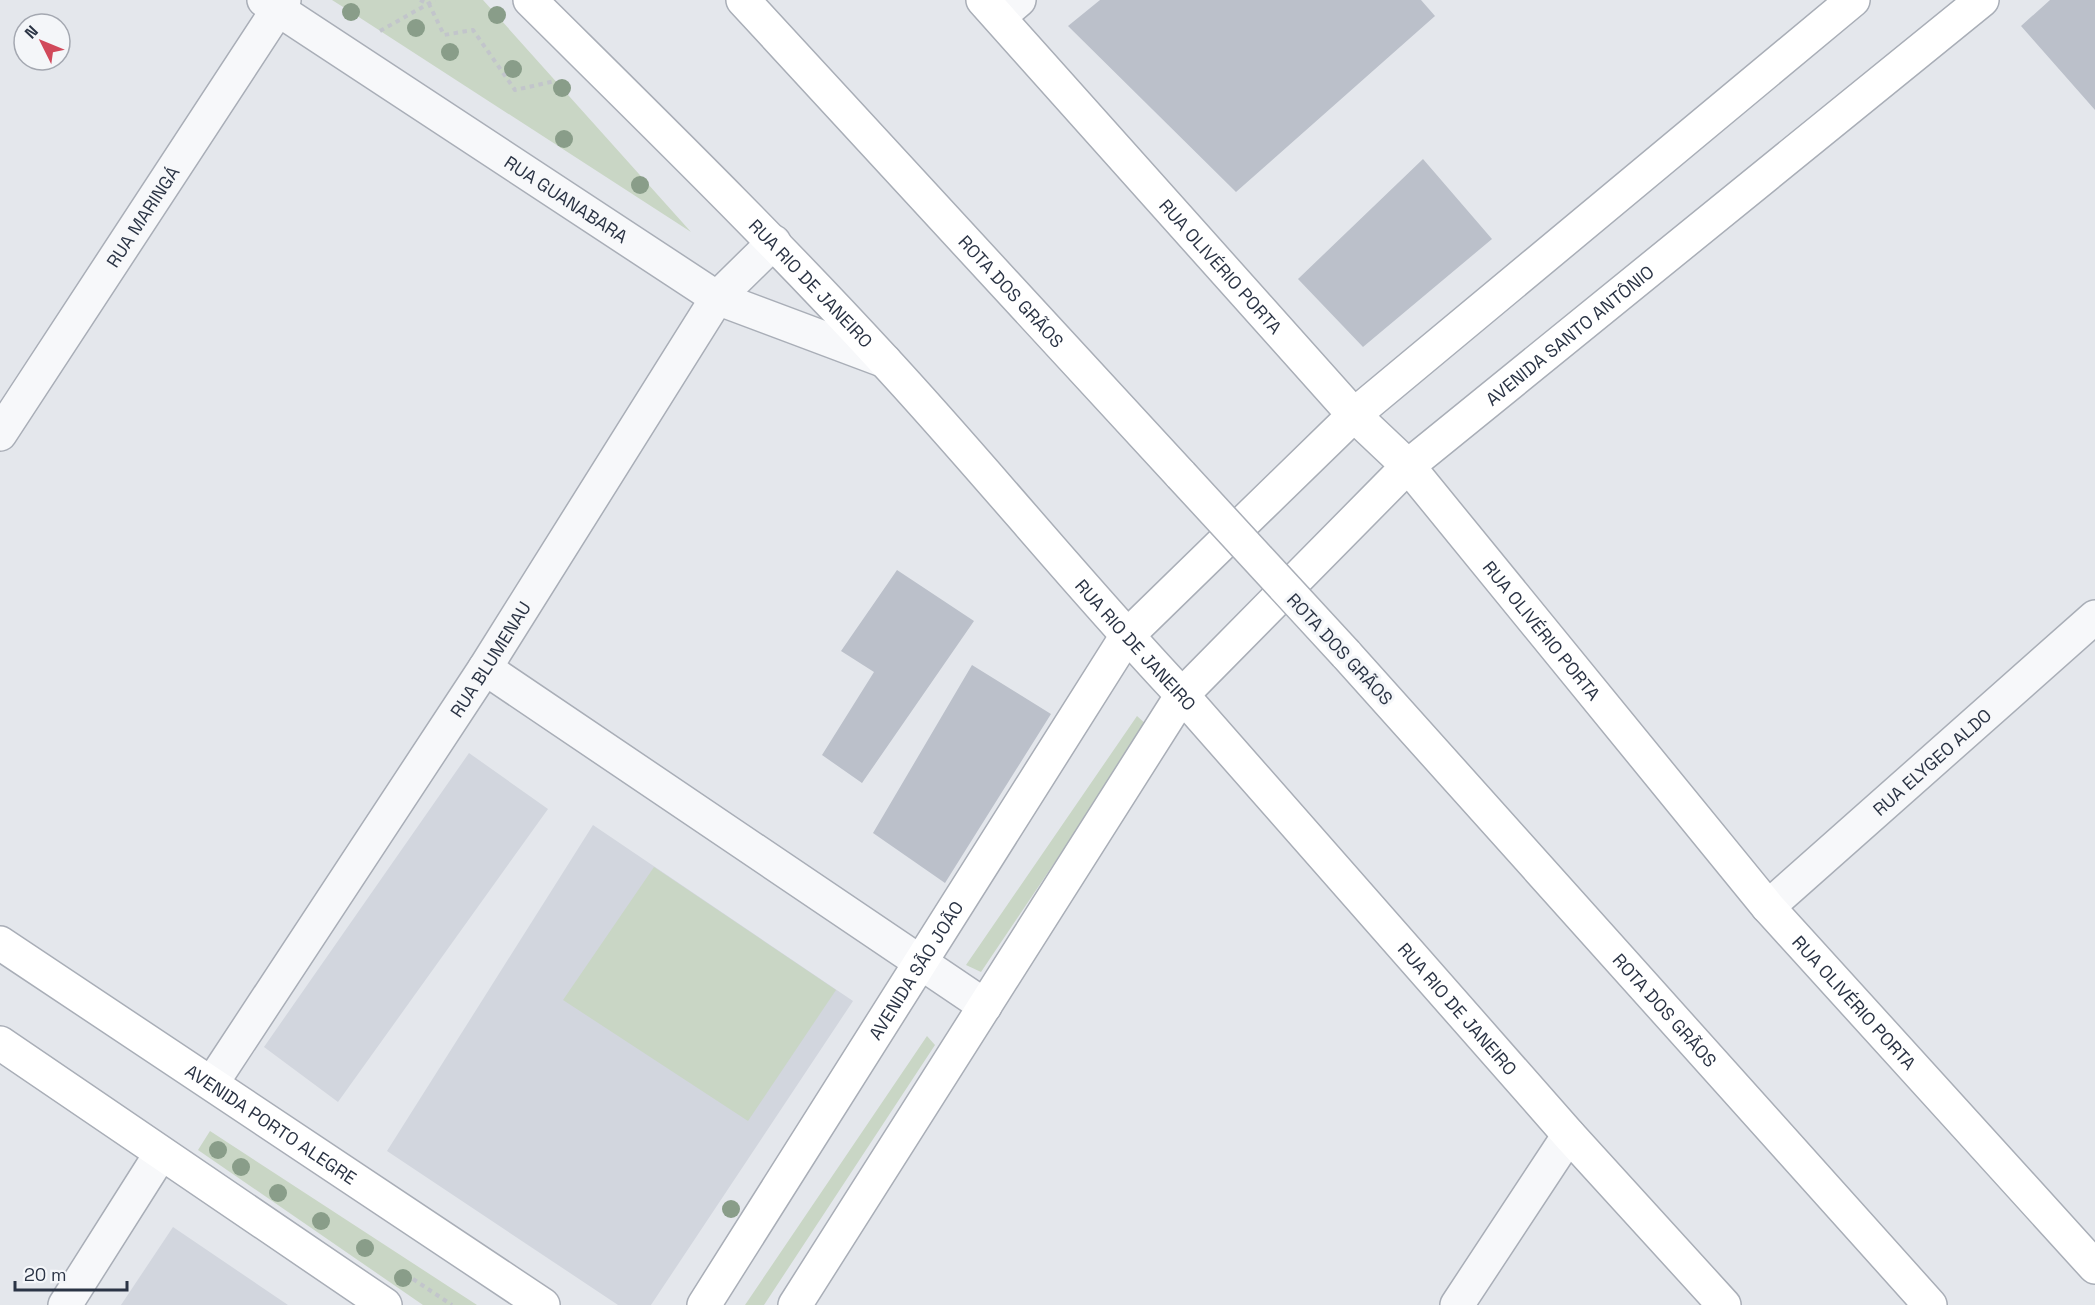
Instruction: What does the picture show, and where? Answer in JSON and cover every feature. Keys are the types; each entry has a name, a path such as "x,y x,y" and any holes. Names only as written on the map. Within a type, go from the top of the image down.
{"street":[{"name":"RUA RIO DE JANEIRO","path":"530,0 774,242 885,361 1126,637 1182,695 1569,1135 1724,1305"},
{"name":"ROTA DOS GRÃOS","path":"743,0 1346,654 1930,1305"},
{"path":"1126,637 1354,415 1853,0"},
{"name":"AVENIDA SANTO ANTÔNIO","path":"1182,695 1408,466 1982,0"},
{"name":"RUA GUANABARA","path":"276,3 717,298 885,361"},
{"name":"RUA MARINGÁ","path":"0,434 276,3"},
{"name":"RUA OLIVÉRIO PORTA","path":"1000,6 1354,415 1408,466 1768,907 2095,1267"},
{"name":"RUA BLUMENAU","path":"212,1083 485,668 717,298 774,242"},
{"name":"RUA ELYGEO ALDO","path":"1768,907 2095,618"},
{"name":"AVENIDA SÃO JOÃO","path":"704,1305 1126,637"},
{"path":"485,668 985,1006"},
{"path":"795,1305 1182,695"},
{"name":"AVENIDA PORTO ALEGRE","path":"0,943 543,1305"},
{"path":"0,1043 160,1155 385,1305"},
{"path":"1457,1305 1569,1135"},
{"path":"65,1305 160,1155"}],"path":[{"path":"420,0 429,3 444,35 473,30 515,90 555,81"},
{"path":"380,31 435,0"}],"shaded area":[{"path":"469,753 548,809 338,1102 264,1047"},
{"path":"593,825 853,1001 651,1305 618,1305 387,1151"},
{"path":"173,1227 288,1305 121,1305"}],"green space":[{"path":"332,0 483,0 691,232 351,12"},
{"path":"1137,716 1147,725 981,972 966,965"},
{"path":"654,867 836,990 748,1121 563,1000"},
{"path":"927,1036 935,1045 764,1305 745,1305"},
{"path":"210,1131 477,1305 423,1305 198,1150"}],"building":[{"path":"1100,0 1421,0 1435,16 1236,192 1068,26"},
{"path":"2050,0 2095,0 2095,110 2021,26"},
{"path":"1423,159 1492,239 1363,347 1298,279"},
{"path":"897,570 974,621 862,783 822,755 874,672 841,651"},
{"path":"972,665 1051,714 945,883 873,833"}]}
